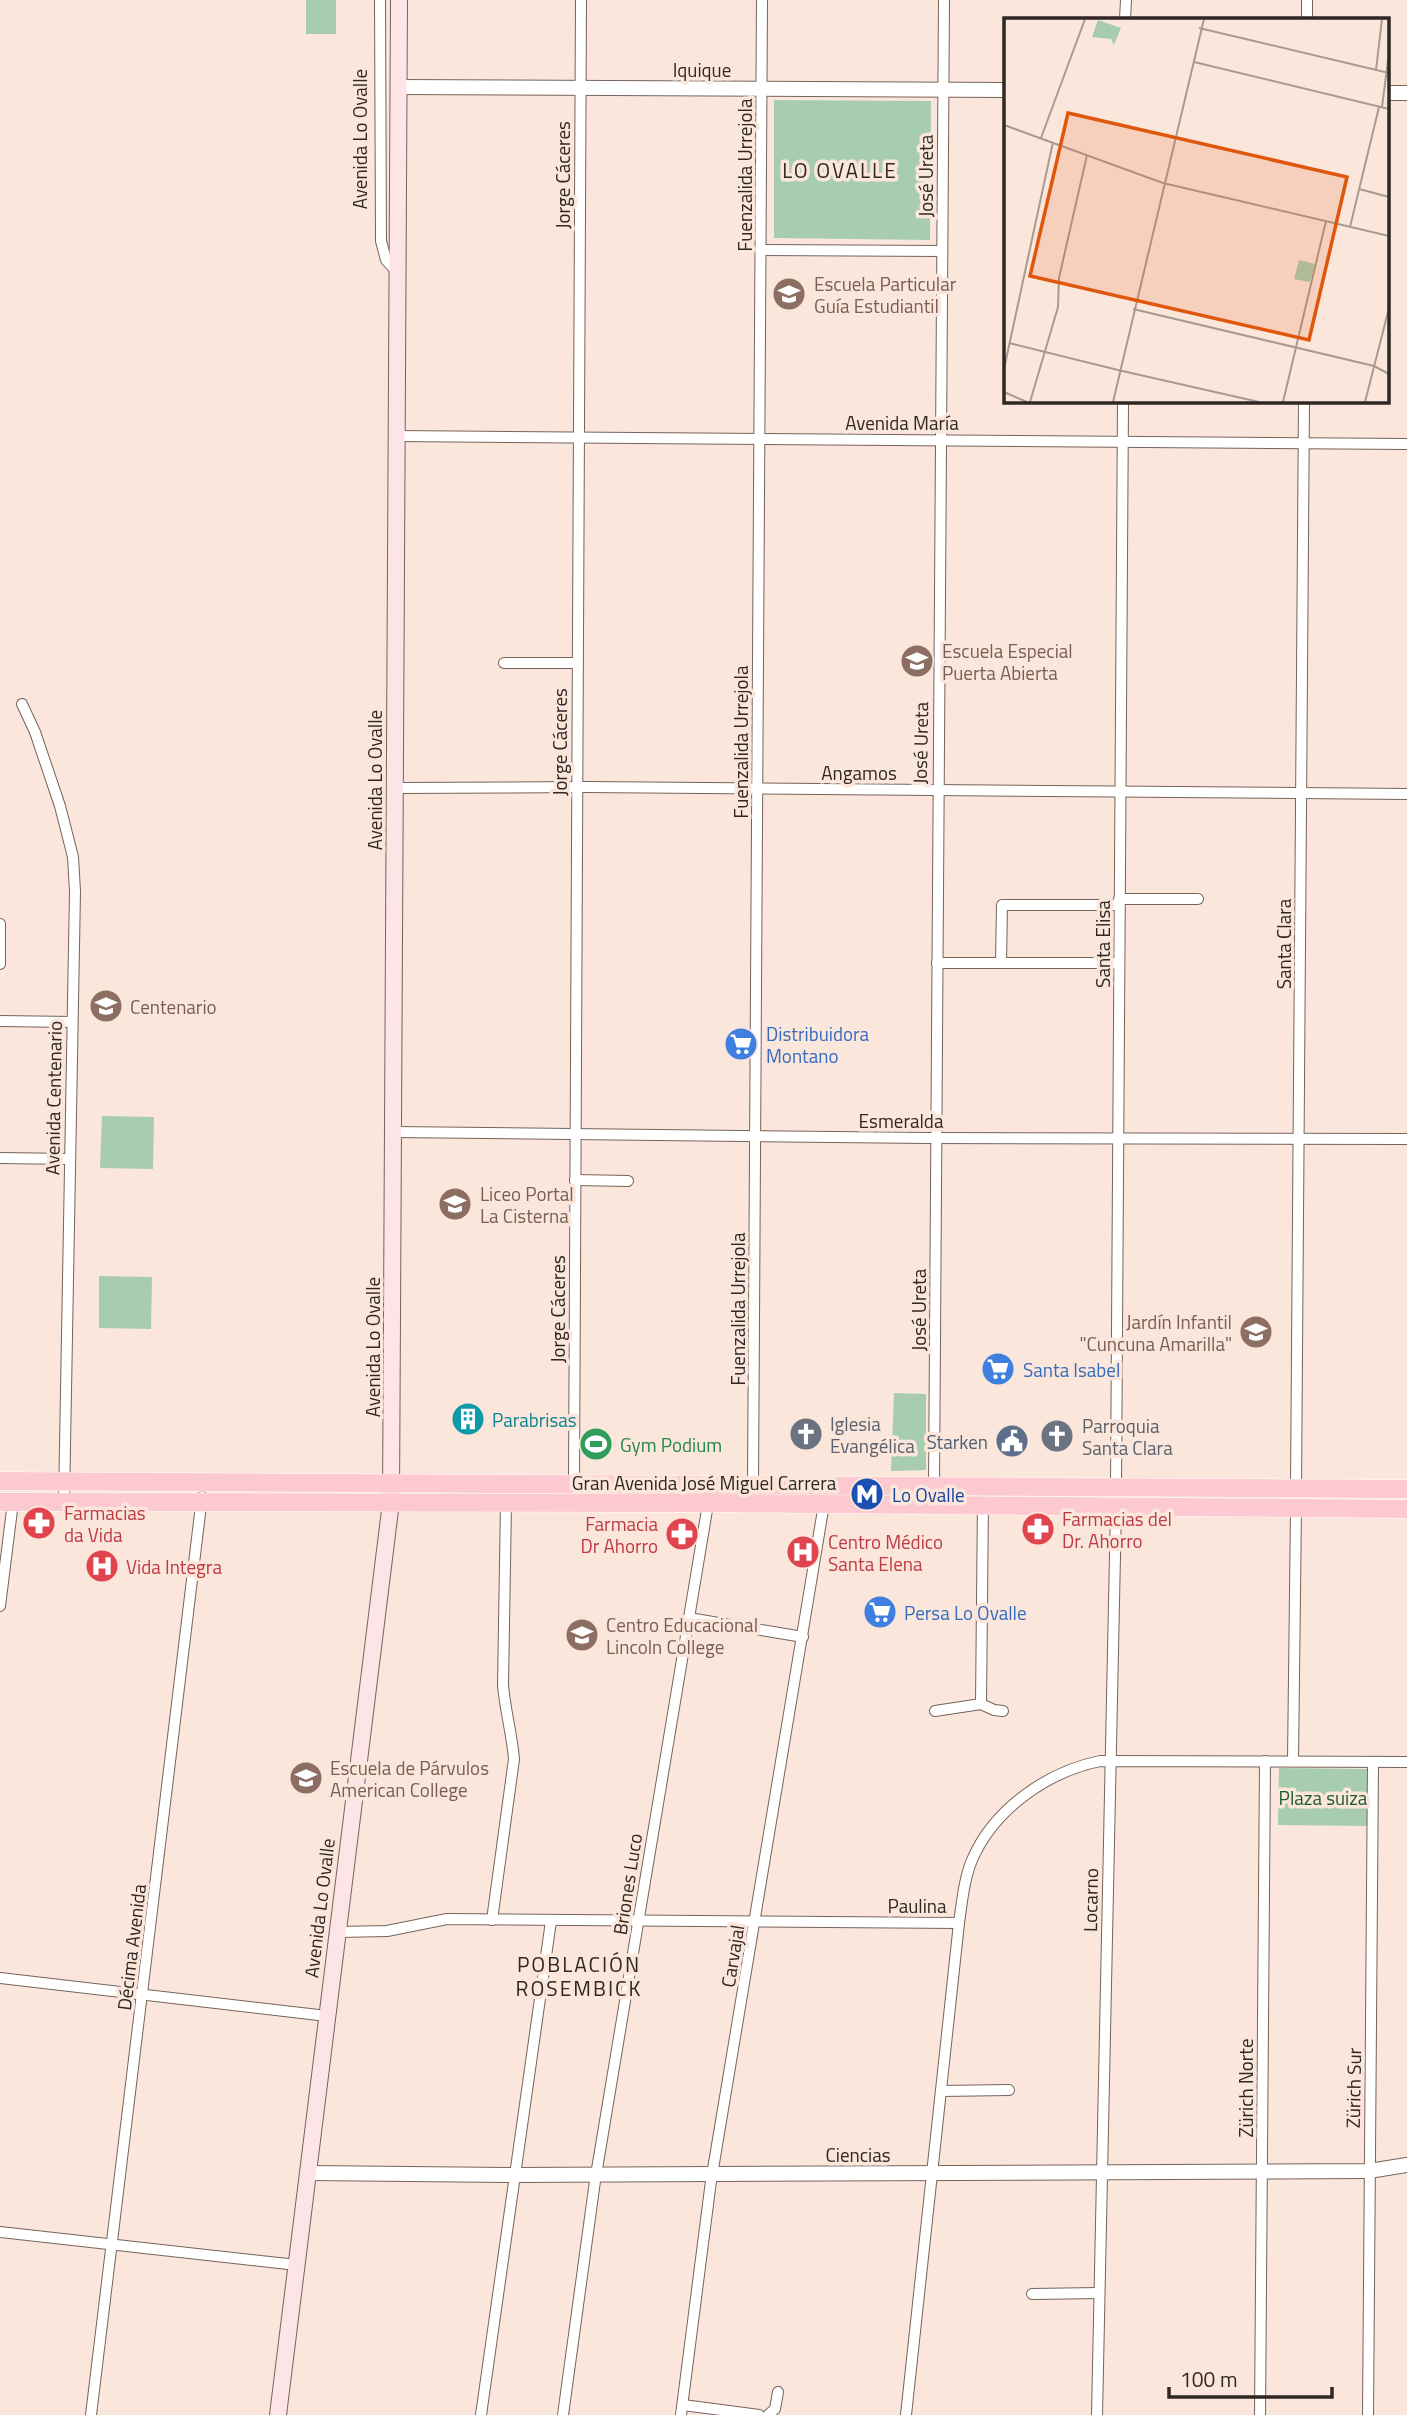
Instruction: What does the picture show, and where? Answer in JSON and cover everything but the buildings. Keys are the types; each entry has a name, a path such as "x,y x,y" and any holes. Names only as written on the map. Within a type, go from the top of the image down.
{"main road":[{"name":"Avenida Lo Ovalle","path":"278,2415 391,1502 400,0"},
{"name":"Gran Avenida José Miguel Carrera","path":"0,1481 392,1481 1407,1489"},
{"path":"554,1503 565,1497 573,1483"},
{"path":"1116,1487 1124,1508"},
{"name":"Gran Avenida José Miguel Carrera","path":"6,1502 708,1503 1407,1509"}],"street":[{"name":"Avenida Lo Ovalle","path":"380,0 381,242 386,260 397,272"},
{"name":"Jorge Cáceres","path":"573,1483 581,0"},
{"name":"Fuenzalida Urrejola","path":"753,1484 762,0"},
{"name":"José Ureta","path":"934,1486 944,0"},
{"path":"1125,18 1126,0"},
{"path":"1307,0 1307,18"},
{"name":"Iquique","path":"398,87 1004,90"},
{"path":"761,250 943,251"},
{"name":"Santa Elisa","path":"1116,1487 1123,402"},
{"name":"Santa Clara","path":"1296,1488 1304,402"},
{"name":"Avenida María","path":"397,436 1407,444"},
{"path":"504,663 577,663"},
{"name":"Avenida Centenario","path":"22,704 47,764 73,857 75,891 64,1502"},
{"name":"Angamos","path":"395,788 757,788 1407,794"},
{"path":"1001,963 1002,905 1198,899"},
{"path":"0,924 0,964"},
{"path":"937,963 1119,963"},
{"path":"0,1021 72,1022"},
{"name":"Esmeralda","path":"394,1132 936,1138 1407,1139"},
{"path":"0,1158 70,1159"},
{"path":"575,1180 628,1181"},
{"name":"Décima Avenida","path":"91,2415 203,1482"},
{"name":"Briones Luco","path":"563,2415 596,2175 708,1503 709,1491 706,1484"},
{"path":"981,1704 984,1486"},
{"path":"0,1606 6,1502"},
{"path":"492,1920 514,1759 503,1685 506,1503"},
{"name":"Carvajal","path":"682,2410 713,2175 824,1504"},
{"name":"Locarno","path":"1097,2415 1110,1760 1124,1508"},
{"path":"1293,1761 1296,1508"},
{"path":"689,1618 803,1637"},
{"path":"935,1711 981,1704 1003,1711"},
{"name":"Paulina","path":"338,1932 387,1931 439,1920 959,1923 972,1861 981,1843 1002,1816 1052,1778 1083,1765 1110,1760 1407,1762"},
{"name":"Zürich Norte","path":"1260,2415 1265,1761"},
{"name":"Zürich Sur","path":"1368,2415 1373,1762"},
{"path":"481,2415 551,1921"},
{"path":"906,2415 959,1923"},
{"path":"0,1978 327,2017"},
{"path":"941,2091 1009,2090"},
{"name":"Ciencias","path":"308,2173 713,2175 1369,2171 1407,2165"},
{"path":"0,2232 297,2265"},
{"path":"1031,2294 1099,2294"},
{"path":"768,2415 775,2409 778,2392"},
{"path":"682,2410 759,2415"}],"green space":[{"path":"306,0 336,0 336,34 306,34"},
{"path":"774,100 931,101 930,240 774,238"},
{"path":"102,1116 154,1117 153,1169 100,1168"},
{"path":"99,1276 152,1277 151,1329 99,1328"},
{"path":"894,1393 926,1394 926,1470 891,1471"},
{"name":"Plaza suiza","path":"1279,1768 1368,1769 1367,1826 1278,1825"}],"place":[{"name":"Escuela Particular Guía Estudiantil","path":"789,294"},
{"name":"Escuela Especial Puerta Abierta","path":"917,661"},
{"name":"Centenario","path":"106,1006"},
{"name":"Distribuidora Montano","path":"741,1044"},
{"name":"Liceo Portal La Cisterna","path":"455,1204"},
{"name":"Jardín Infantil \"Cuncuna Amarilla\"","path":"1256,1332"},
{"name":"Santa Isabel","path":"998,1369"},
{"name":"Parabrisas","path":"468,1419"},
{"name":"Iglesia Evangélica","path":"806,1434"},
{"name":"Parroquia Santa Clara","path":"1057,1436"},
{"name":"Starken","path":"1012,1441"},
{"name":"Gym Podium","path":"596,1444"},
{"name":"Lo Ovalle","path":"867,1494"},
{"name":"Farmacias da Vida","path":"39,1523"},
{"name":"Farmacias del Dr. Ahorro","path":"1038,1529"},
{"name":"Farmacia Dr Ahorro","path":"682,1534"},
{"name":"Centro Médico Santa Elena","path":"803,1552"},
{"name":"Vida Integra","path":"102,1566"},
{"name":"Persa Lo Ovalle","path":"880,1612"},
{"name":"Centro Educacional Lincoln College","path":"582,1635"},
{"name":"Escuela de Párvulos American College","path":"306,1778"}],"district":[{"name":"LO OVALLE","path":"840,170"},
{"name":"POBLACIÓN ROSEMBICK","path":"579,1976"}]}
